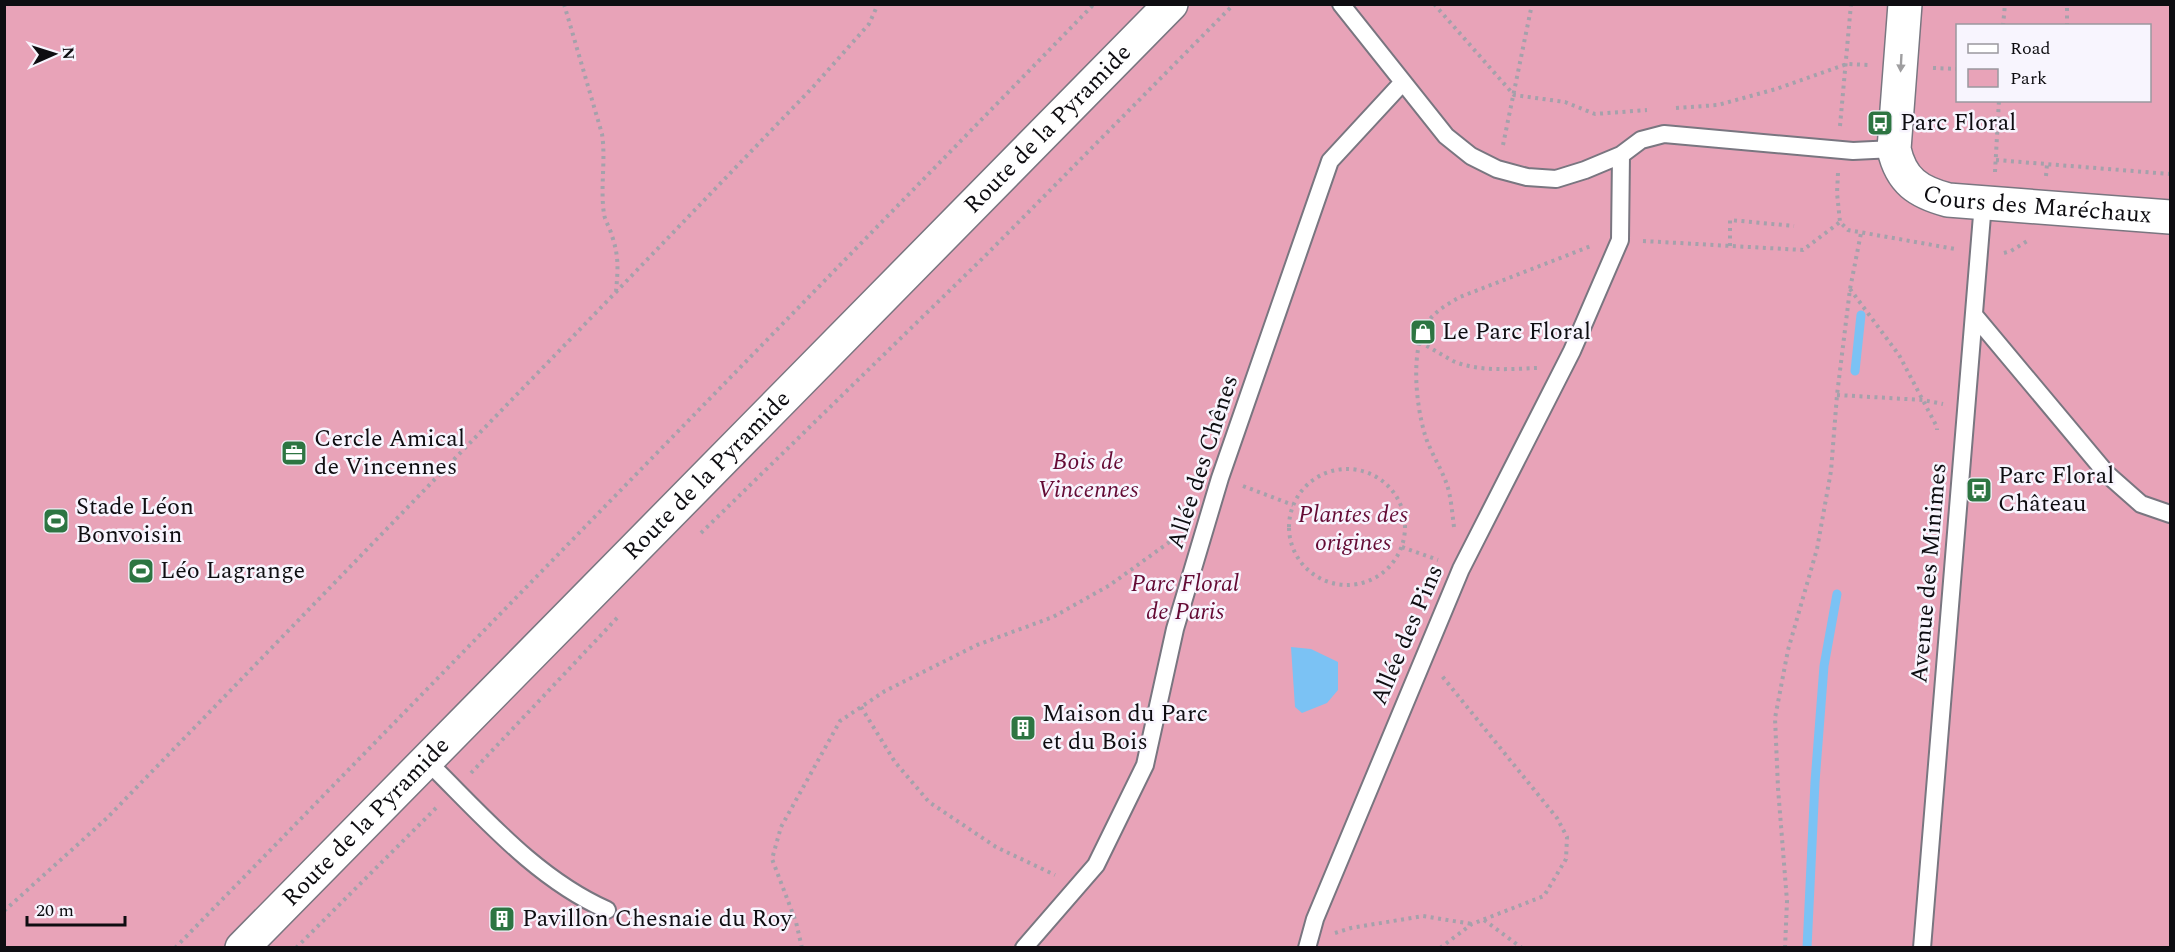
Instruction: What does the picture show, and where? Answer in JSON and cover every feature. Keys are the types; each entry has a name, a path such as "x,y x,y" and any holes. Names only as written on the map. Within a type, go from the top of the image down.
{"street":[{"name":"Route de la Pyramide","path":"242,948 1171,4"},
{"path":"1894,149 1905,4"},
{"name":"Cours des Maréchaux","path":"1894,149 1900,171 1907,180 1932,196 1948,200 2170,217"}],"lane":[{"path":"1341,4 1446,136 1471,156 1497,169 1527,177 1556,179 1585,170 1621,155 1641,140 1664,134 1853,151 1894,149"},
{"name":"Allée des Chênes","path":"1024,948 1096,865 1145,765 1175,628 1220,478 1330,161 1402,82"},
{"path":"1620,240 1621,155"},
{"name":"Avenue des Minimes","path":"1922,948 1983,203"},
{"name":"Allée des Pins","path":"1308,945 1315,919 1461,569 1572,351 1620,240"},
{"path":"1974,315 2107,474 2141,504 2170,514"},
{"path":"427,761 539,869 582,899 607,910"}],"path":[{"path":"564,4 602,134 605,151 602,182 604,216 613,237 619,263 616,292"},
{"path":"4,911 107,818 616,292 813,87 869,24 878,4"},
{"name":"Route de la Pyramide","path":"175,948 1094,4"},
{"path":"699,535 986,255 1234,4"},
{"path":"1434,4 1514,95 1565,102 1595,114 1650,110"},
{"path":"1497,169 1532,4"},
{"path":"1847,64 1851,4"},
{"path":"2003,24 2005,4"},
{"path":"2067,4 2067,24"},
{"path":"1672,108 1718,105 1776,89 1847,64 1875,66"},
{"path":"1929,67 1956,69"},
{"name":"Cours des Maréchaux","path":"1999,102 1996,160 2170,174"},
{"path":"1730,246 1730,220 1794,226"},
{"path":"1461,569 1447,484 1425,437 1418,403 1417,369 1420,342 1428,321 1441,308 1460,297 1587,246 1620,240 1803,250 1840,222"},
{"path":"1848,230 1959,250"},
{"path":"1785,948 1787,901 1775,718 1788,650 1817,549 1831,471 1837,395 1850,289 1860,233"},
{"path":"1999,254 2011,251 2031,238"},
{"path":"1850,289 1899,355 1937,427 1936,439"},
{"path":"1420,342 1454,361 1475,367 1508,369 1564,366"},
{"path":"1837,395 1923,400 1966,408"},
{"path":"1350,469 1368,473 1383,482 1395,495 1402,511 1405,529 1402,546 1393,563 1379,576 1362,584 1344,585 1326,582 1310,573 1298,559 1290,542 1289,523 1293,505 1302,490 1315,478 1332,471 1350,469"},
{"path":"1220,478 1293,505"},
{"path":"802,948 796,922 772,859 781,827 840,721 885,692 977,645 1063,612 1110,585 1210,513"},
{"path":"1402,546 1461,569"},
{"path":"296,948 455,789 625,609"},
{"path":"1425,655 1557,818 1567,837 1566,859 1545,896 1472,924 1440,948"},
{"path":"861,707 895,762 929,802 996,847 1078,885"},
{"path":"1308,945 1351,928 1423,916 1472,924"},
{"path":"1484,919 1522,948"}],"green space":[{"name":"Bois de Vincennes","path":"5,5 2170,5 2170,947 5,948"}],"water":[{"path":"1291,647 1311,649 1338,662 1338,690 1327,703 1302,713 1295,707"}],"waterway":[{"path":"1855,371 1861,315"},
{"path":"1807,948 1815,782 1824,666 1837,594"}],"place":[{"name":"Parc Floral","path":"1880,123"},
{"name":"Le Parc Floral","path":"1423,332"},
{"name":"Cercle Amical de Vincennes","path":"294,453"},
{"name":"Parc Floral Château","path":"1979,490"},
{"name":"Stade Léon Bonvoisin","path":"56,521"},
{"name":"Léo Lagrange","path":"141,571"},
{"name":"Maison du Parc et du Bois","path":"1023,728"},
{"name":"Pavillon Chesnaie du Roy","path":"502,919"}],"park label":[{"name":"Plantes des origines","path":"1353,529"},
{"name":"Parc Floral de Paris","path":"1185,598"}]}
